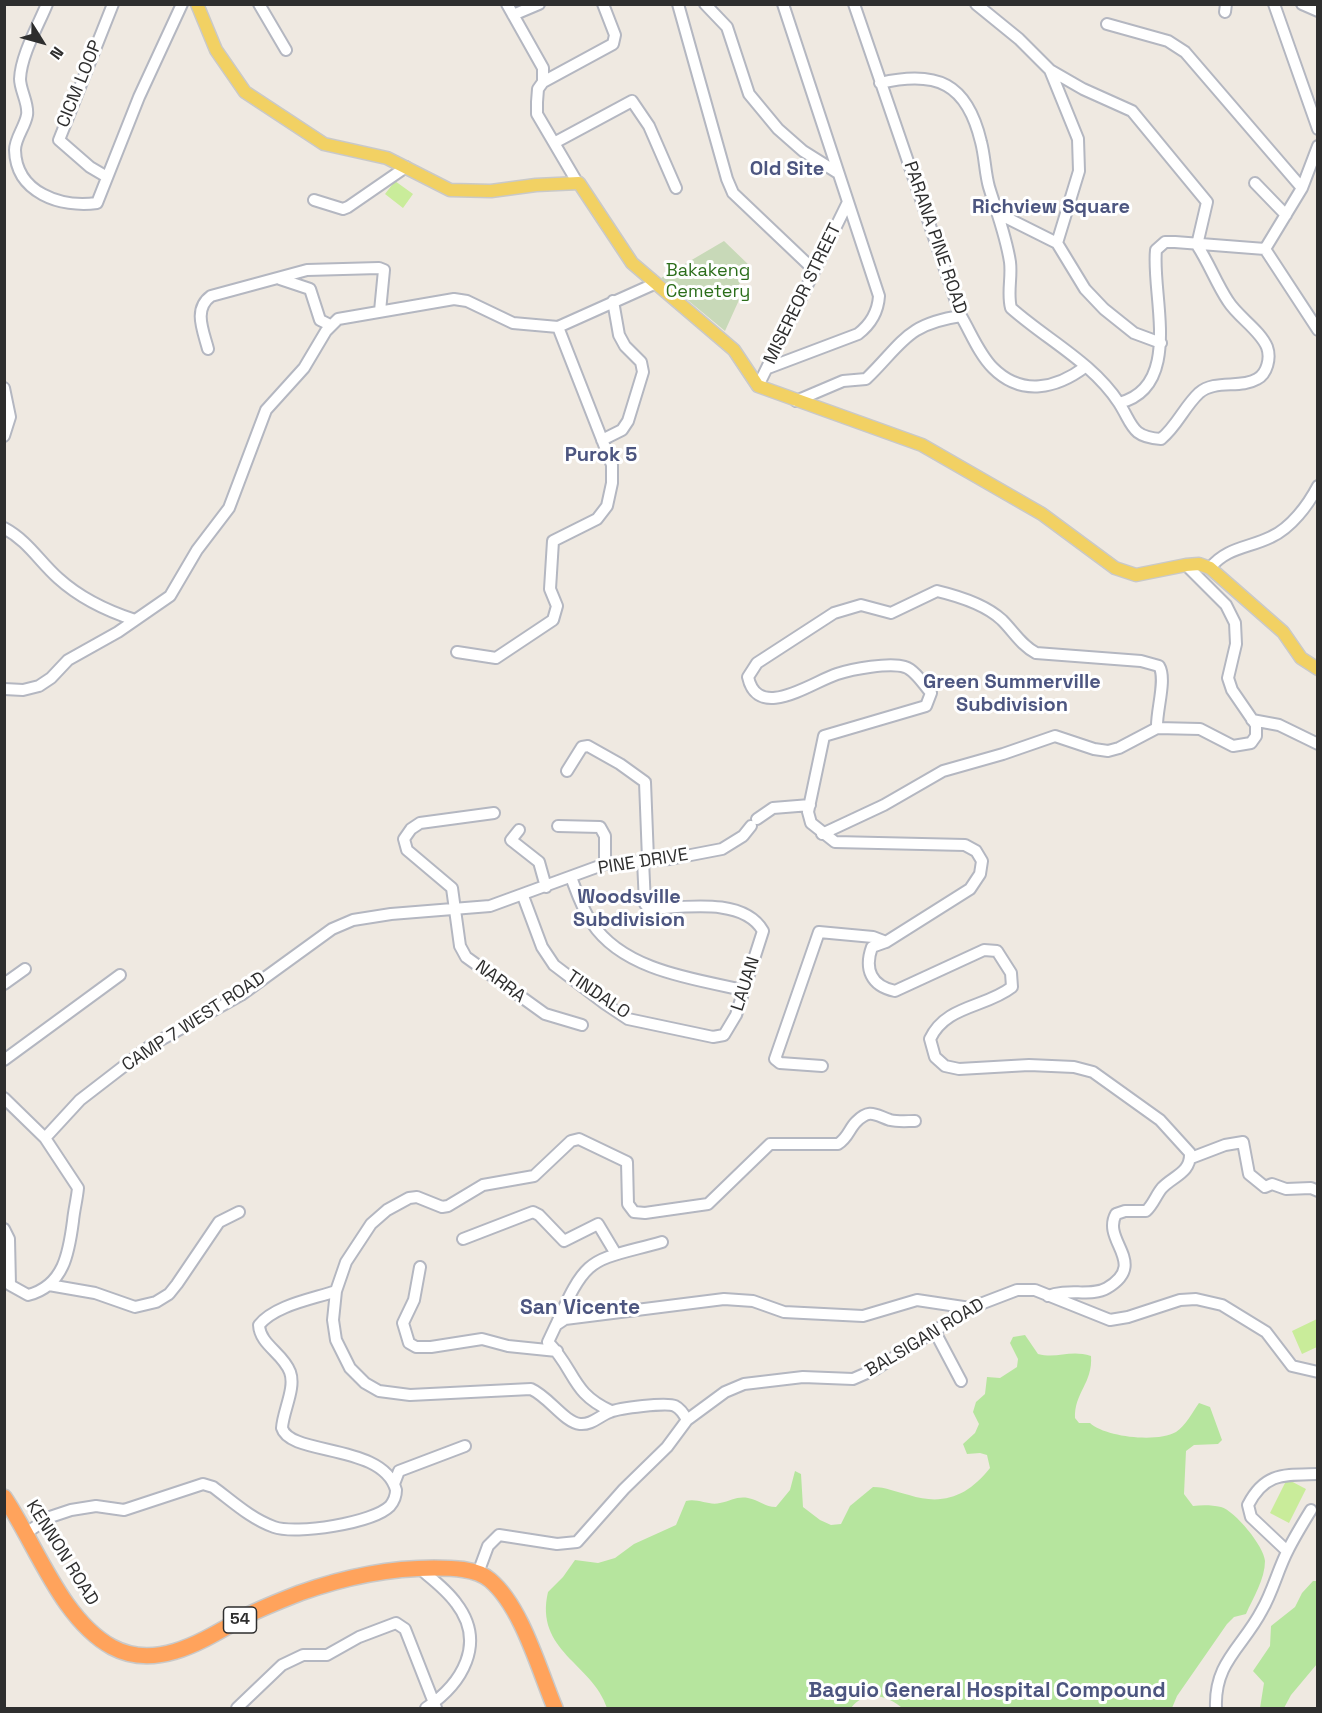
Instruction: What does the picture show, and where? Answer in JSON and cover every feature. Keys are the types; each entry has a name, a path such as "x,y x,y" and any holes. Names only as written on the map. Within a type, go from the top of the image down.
{"highway":[{"name":"KENNON ROAD","path":"4,1497 57,1586 87,1629 111,1647 138,1656 169,1653 198,1643 272,1603 356,1577 418,1568 478,1573"},
{"path":"478,1573 496,1586 510,1604 555,1708"}],"main road":[{"path":"197,4 216,50 245,92 324,144 387,158 450,190 491,191 577,182 585,188 632,263 734,350 758,386 796,401 870,424 922,445 1042,514 1115,568 1136,575 1186,565 1199,564 1210,568 1283,632 1301,658 1317,669"}],"street":[{"path":"47,4 20,78 27,114 15,148 17,165 26,181 41,194 62,204 97,203 139,97 182,4"},
{"name":"CICM LOOP","path":"107,177 90,167 58,140 112,4"},
{"path":"259,4 286,50"},
{"path":"507,4 543,68 543,82"},
{"path":"513,15 539,4"},
{"path":"577,182 537,114 538,88 543,82 613,44 615,35 603,4"},
{"path":"678,4 727,179 733,193 814,270"},
{"path":"705,4 727,27 749,94 777,129 803,151 838,173"},
{"path":"768,368 858,334 866,328 878,308 877,283 838,173 783,4"},
{"name":"PARANA PINE ROAD","path":"854,4 961,316 993,368 1028,387 1052,385 1067,380 1085,367"},
{"path":"880,83 906,77 924,76 956,89 967,101 981,141 989,186 1000,215 1010,264 1008,299 1011,308 1085,367 1119,403 1134,431 1148,438 1161,439 1177,424 1201,392 1224,384 1246,383 1258,379 1267,367 1269,357 1266,345 1228,301 1197,245 1207,202 1175,160 1132,111 1083,89 1050,70 1019,39 976,4"},
{"path":"1302,4 1317,10"},
{"path":"1278,6 1317,129"},
{"path":"1107,24 1168,41 1185,52 1302,188"},
{"path":"1050,70 1081,151 1079,171 1057,243"},
{"path":"554,143 632,101 649,126 676,188"},
{"path":"1265,249 1302,188 1317,146"},
{"path":"314,200 343,208 348,207 406,167"},
{"path":"1255,183 1286,214"},
{"name":"MISEREOR STREET","path":"758,386 848,202"},
{"path":"1000,215 1057,243 1085,289 1104,309 1134,333 1161,343"},
{"path":"1119,403 1127,401 1141,391 1157,363 1161,343 1158,286 1154,268 1156,250 1165,242 1265,249"},
{"path":"1265,249 1317,330"},
{"path":"208,349 199,310 202,302 211,296 308,270 379,268 385,274 380,311"},
{"path":"279,279 310,289 320,320 330,325"},
{"path":"4,689 23,690 39,686 51,678 68,660 170,596 197,550 229,507 266,410 303,368 330,325 338,319 462,299 513,323 558,327 654,284"},
{"path":"602,440 622,430 628,421 643,372 640,362 625,346 619,334 613,301"},
{"path":"796,401 843,381 866,379 920,325 961,316"},
{"path":"457,652 496,658 556,616 557,606 550,589 552,543 597,519 607,506 612,465 558,327"},
{"path":"4,388 10,417 4,436"},
{"path":"1210,568 1218,558 1232,550 1271,537 1284,529 1299,513 1317,486"},
{"path":"4,528 27,543 68,586 103,608 135,620"},
{"path":"822,834 884,805 943,771 1003,754 1041,740 1063,736 1082,746 1108,751 1119,748 1157,728 1200,729 1233,746 1243,746 1256,736 1256,725 1232,690 1228,678 1236,644 1235,623 1226,605 1186,565"},
{"path":"1157,728 1163,672 1159,666 1141,662 1036,653 1026,647 1001,619 962,599 937,591 891,613 861,605 834,613 766,657 758,663 748,677 751,688 759,696 772,700 838,674 893,665 911,670 931,693 926,706 824,736 810,805 811,823 822,834 839,842 888,844 925,842 965,845 976,851 982,861 980,874 970,889 886,942 872,947 868,964 872,979 883,988 895,991 919,983 988,950 1000,954 1011,973 1014,984 1007,991 955,1012 938,1023 930,1038 935,1057 945,1066 975,1069 1029,1065 1086,1069 1167,1126 1185,1145 1191,1158"},
{"path":"1252,720 1279,725 1317,744"},
{"path":"567,771 582,747 588,746 620,764 645,782 646,860"},
{"name":"PINE DRIVE","path":"353,920 456,907 490,906 523,896 605,864 670,859 722,849 743,836 754,822 773,808 810,805"},
{"name":"NARRA","path":"494,813 420,824 411,829 404,839 407,850 452,888 460,946 466,957 545,1014 582,1025"},
{"path":"558,826 600,827 605,836 605,864"},
{"path":"519,830 511,840 539,862 546,887"},
{"name":"LAUAN","path":"646,860 645,904 649,909 709,906 742,914 759,925 763,931 732,1024 724,1035 718,1037"},
{"path":"571,877 582,907 593,925 608,942 634,959 687,978 744,990"},
{"name":"TINDALO","path":"523,896 542,947 554,964 604,1004 628,1019 718,1037"},
{"name":"CAMP 7 WEST ROAD","path":"45,1138 80,1100 150,1046 241,995 311,942 353,920"},
{"path":"822,1065 780,1063 775,1059 819,932 873,937 886,942"},
{"path":"4,984 26,969"},
{"path":"4,1060 120,975"},
{"path":"4,1098 45,1138 78,1188 69,1255 60,1273 39,1292 28,1295 10,1285 9,1239 4,1229"},
{"path":"687,1420 682,1411 672,1405 611,1411 586,1424 578,1424 566,1418 546,1397 531,1389 410,1395 379,1391 365,1383 350,1368 336,1340 333,1320 336,1291 346,1262 371,1224 387,1210 409,1198 417,1197 442,1207 448,1206 483,1185 534,1176 571,1141 579,1139 627,1162 628,1204 634,1212 645,1213 708,1204 770,1144 838,1144 846,1139 854,1124 867,1113 875,1112 890,1119 915,1121"},
{"path":"1047,1296 1070,1291 1100,1292 1115,1283 1123,1272 1126,1262 1113,1231 1116,1214 1146,1211 1161,1189 1184,1171 1191,1158 1226,1145 1243,1142 1249,1174 1265,1187 1272,1184 1286,1189 1311,1188 1317,1191"},
{"path":"49,1285 95,1293 135,1307 156,1302 169,1294 177,1284 219,1222 239,1212"},
{"path":"462,1239 533,1212 544,1219 564,1241 598,1224 616,1254"},
{"path":"611,1411 593,1404 579,1390 564,1358 548,1342 574,1285 584,1271 604,1256 663,1242"},
{"path":"420,1268 414,1300 403,1323 409,1343 416,1347 431,1347 482,1339 508,1346 557,1351"},
{"name":"BALSIGAN ROAD","path":"478,1573 488,1546 499,1534 564,1545 582,1539 624,1489 675,1438 687,1420 725,1392 744,1384 803,1377 853,1379 876,1369 970,1308 1017,1290 1035,1290 1110,1320 1128,1317 1180,1300 1196,1299 1221,1305 1266,1332 1278,1343 1292,1366 1317,1372"},
{"path":"336,1291 276,1313 265,1318 260,1325 263,1340 274,1349 290,1372 291,1384 282,1421 283,1432 295,1441 346,1453 367,1461 384,1472 394,1484"},
{"path":"556,1326 565,1320 596,1314 647,1310 683,1302 724,1299 753,1301 784,1312 863,1316 917,1300 970,1308"},
{"path":"934,1330 961,1381"},
{"path":"26,1533 50,1517 71,1510 96,1506 124,1510 203,1484 213,1487 265,1523 291,1531 315,1530 382,1512 396,1497 394,1484 399,1471 465,1446"},
{"path":"1287,1551 1251,1517 1248,1505 1258,1489 1274,1476 1317,1474"},
{"path":"1216,1708 1215,1691 1223,1668 1232,1650 1261,1612 1287,1551 1311,1510"},
{"path":"418,1568 456,1602 467,1621 469,1632 465,1668 432,1707"},
{"path":"237,1708 273,1671 289,1662 303,1655 327,1655 359,1637 396,1623 405,1629 432,1707"}],"green space":[{"path":"395,181 413,194 403,208 385,194"},
{"name":"Bakakeng Cemetery","path":"724,241 752,268 733,292 739,300 725,331 661,278"},
{"path":"1317,1319 1317,1347 1302,1354 1292,1331"},
{"path":"1025,1335 1038,1354 1077,1353 1091,1356 1089,1374 1075,1409 1075,1418 1079,1423 1090,1423 1097,1428 1119,1435 1157,1437 1180,1429 1199,1403 1210,1407 1222,1440 1218,1444 1194,1445 1186,1451 1184,1494 1193,1506 1221,1507 1234,1515 1260,1547 1265,1561 1263,1575 1246,1614 1234,1617 1227,1624 1177,1696 1172,1708 902,1708 883,1697 870,1696 863,1698 851,1708 607,1708 600,1693 590,1680 557,1643 549,1629 546,1612 548,1592 575,1560 598,1563 615,1558 634,1544 676,1525 686,1501 695,1500 716,1504 744,1498 776,1507 790,1490 795,1471 801,1474 803,1507 831,1525 841,1524 850,1506 873,1487 933,1499 944,1499 964,1492 982,1478 990,1468 987,1455 967,1454 963,1444 975,1433 979,1424 973,1412 976,1402 985,1394 987,1377 1000,1378 1017,1367 1018,1359 1010,1343 1013,1337"},
{"path":"1287,1479 1306,1489 1289,1523 1270,1513"},
{"path":"1313,1581 1317,1581 1317,1664 1291,1695 1284,1708 1260,1708 1264,1683 1253,1671 1270,1646 1271,1626 1295,1607 1302,1593"}],"district":[{"name":"Old Site","path":"787,170"},
{"name":"Richview Square","path":"1051,208"},
{"name":"Purok 5","path":"601,456"},
{"name":"Green Summerville Subdivision","path":"1012,694"},
{"name":"Woodsville Subdivision","path":"629,910"},
{"name":"San Vicente","path":"580,1308"},
{"name":"Baguio General Hospital Compound","path":"987,1691"}]}
